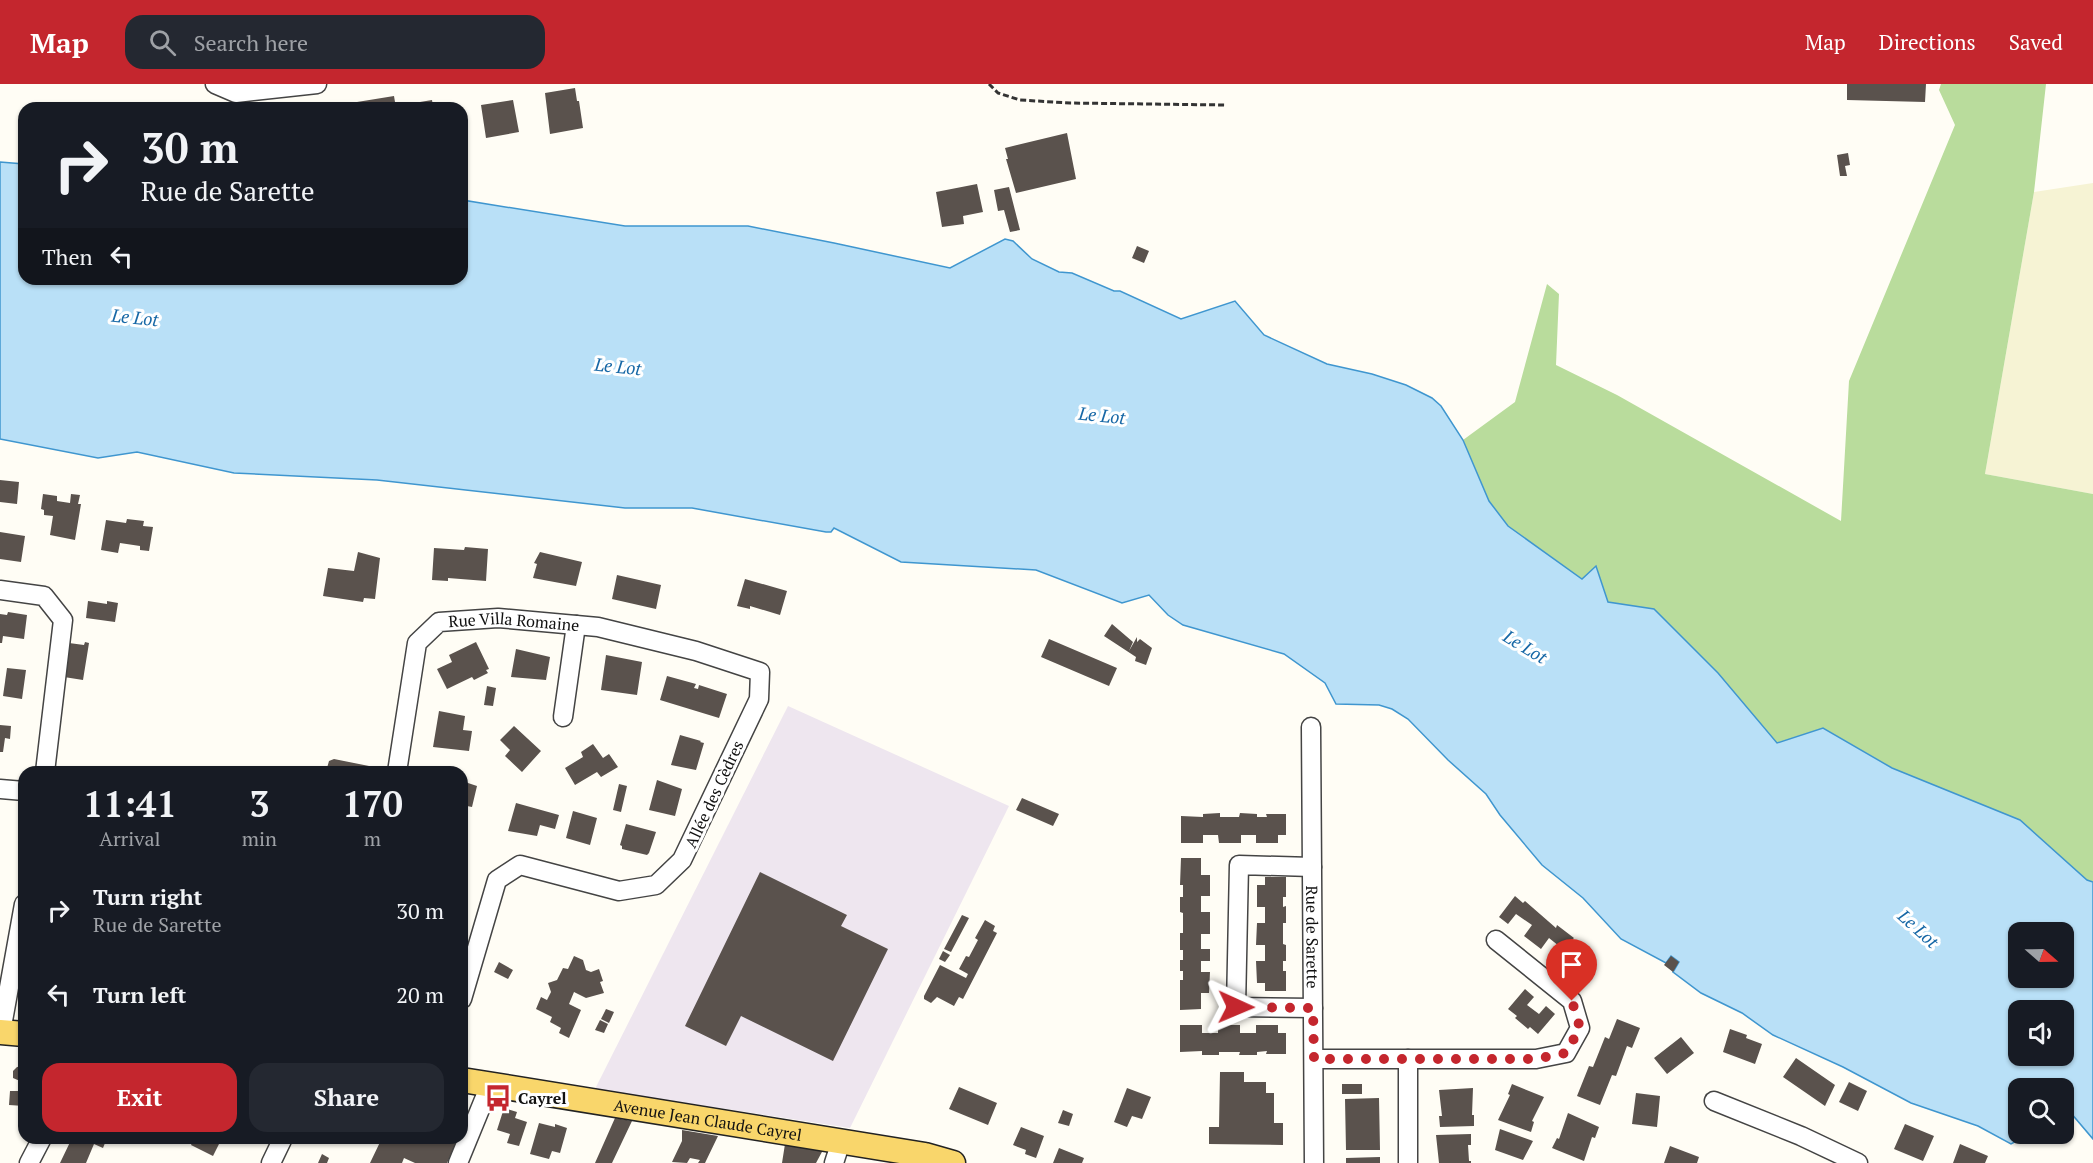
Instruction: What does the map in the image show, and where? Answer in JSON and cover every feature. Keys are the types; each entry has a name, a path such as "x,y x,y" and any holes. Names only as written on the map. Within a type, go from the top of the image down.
{"main road":[{"name":"Avenue Jean Claude Cayrel","path":"468,1081 838,1152 925,1155 953,1163"}],"street":[{"path":"215,84 236,93 317,84"},
{"path":"0,590 44,596 63,620 46,766"},
{"name":"Rue Villa Romaine","path":"398,766 417,643 439,622 498,618 598,627 710,656"},
{"path":"563,717 576,625"},
{"name":"Allée des Cèdres","path":"468,979 497,880 520,865 620,891 656,885 682,860 759,699 760,672 710,656"},
{"name":"Rue de Sarette","path":"1311,727 1314,1163"},
{"path":"0,789 18,790"},
{"name":"Rue de Sarette","path":"1312,867 1239,866 1236,1007 1313,1008"},
{"path":"1314,1059 1536,1059 1566,1053 1580,1028 1572,1001 1496,940"},
{"path":"8,1033 18,952"},
{"path":"1408,1059 1408,1163"},
{"path":"468,1139 490,1085"},
{"path":"1714,1101 1801,1136 1857,1163"},
{"path":"29,1163 39,1144"},
{"path":"271,1163 280,1144"},
{"path":"458,1163 466,1144"}],"path":[{"path":"989,84 998,93 1020,100 1225,105"}],"shaded area":[{"path":"2093,183 2093,494 1985,474 2034,192"},
{"path":"788,706 1009,806 850,1128 595,1089"}],"green space":[{"path":"1941,84 2046,84 2034,192 1985,474 2093,494 2093,882 1823,728 1777,743 1718,673 1654,609 1608,602 1596,566 1582,579 1508,526 1489,501 1463,440 1515,402 1547,284 1559,294 1556,365 1617,395 1841,521 1849,381 1955,125 1939,90"}],"water":[{"name":"Le Lot","path":"0,162 18,164 18,285 468,285 468,201 625,226 748,226 950,268 1005,239 1013,241 1032,259 1059,272 1072,273 1114,291 1120,291 1181,319 1235,301 1264,335 1327,364 1372,374 1406,385 1432,398 1441,406 1463,440 1489,501 1508,526 1582,579 1596,566 1608,602 1654,609 1718,673 1777,743 1823,728 1892,768 2020,820 2087,880 2093,882 2093,1139 2074,1117 2074,1078 2008,1078 2008,1142 1978,1126 1911,1103 1843,1067 1773,1035 1742,1013 1701,993 1673,972 1679,962 1671,956 1666,963 1621,939 1583,898 1542,865 1500,815 1486,794 1448,760 1408,719 1392,709 1379,705 1336,704 1325,683 1284,654 1183,625 1168,615 1149,595 1122,603 1036,570 901,562 834,528 831,532 826,532 692,508 625,508 377,480 234,473 137,452 98,458 0,439"}],"building":[{"path":"1847,84 1926,84 1925,102 1847,100"},
{"path":"575,88 583,128 550,134 545,93"},
{"path":"394,96 395,102 357,102"},
{"path":"513,100 519,132 486,138 481,105"},
{"path":"1067,133 1076,179 1016,193 1005,148"},
{"path":"1848,153 1850,165 1845,166 1847,176 1840,176 1837,155"},
{"path":"977,184 983,212 963,216 964,224 942,227 936,192"},
{"path":"1009,187 1020,230 1010,232 1004,210 998,211 994,190"},
{"path":"1137,246 1149,251 1144,263 1132,258"},
{"path":"0,480 19,482 17,504 0,502"},
{"path":"43,494 57,496 57,501 70,503 71,494 80,495 78,504 81,504 75,540 50,535 53,516 44,515 44,510 41,509"},
{"path":"127,519 144,521 143,526 153,527 149,551 140,550 140,546 120,543 118,553 101,550 106,520 126,523"},
{"path":"0,532 25,536 21,562 0,559"},
{"path":"465,547 488,549 486,581 448,578 448,581 432,580 434,548 464,550"},
{"path":"358,552 380,558 375,599 364,598 363,602 323,596 328,568 354,571"},
{"path":"540,552 582,562 576,586 533,578 537,564 534,563"},
{"path":"617,575 661,585 656,609 612,599"},
{"path":"745,579 787,591 780,615 750,606 750,609 737,606"},
{"path":"88,601 118,603 115,622 86,618"},
{"path":"8,612 27,615 24,639 3,636 2,643 0,643 0,614 7,615"},
{"path":"1112,624 1133,642 1129,651 1137,637 1137,642 1140,639 1152,648 1146,665 1135,661 1136,657 1104,636"},
{"path":"1049,639 1117,668 1109,686 1041,657"},
{"path":"85,642 89,643 83,680 64,677 69,643 84,645"},
{"path":"476,642 489,669 486,670 488,673 474,680 472,677 447,689 437,669 452,662 449,655"},
{"path":"516,649 550,657 546,680 511,677"},
{"path":"606,655 642,662 637,695 601,690"},
{"path":"7,668 26,670 22,699 3,696"},
{"path":"667,676 696,684 694,688 698,689 699,685 727,694 719,718 660,700"},
{"path":"487,686 496,688 493,706 484,705"},
{"path":"439,711 465,716 463,730 472,731 469,751 433,747"},
{"path":"0,725 11,726 10,739 5,738 3,752 0,752"},
{"path":"514,726 541,751 522,772 505,756 510,750 500,740"},
{"path":"680,735 704,743 696,770 671,765"},
{"path":"593,744 603,758 609,754 618,767 601,777 597,772 575,785 565,768 583,757 581,752"},
{"path":"334,759 369,766 328,766 329,761"},
{"path":"657,780 682,789 675,816 649,810"},
{"path":"468,783 477,786 472,807 468,806"},
{"path":"619,784 627,786 621,812 613,810"},
{"path":"1022,798 1059,814 1053,826 1016,810"},
{"path":"516,803 559,815 555,829 540,825 537,836 508,831"},
{"path":"573,811 597,818 590,845 566,838"},
{"path":"1220,813 1220,817 1239,817 1240,813 1257,814 1257,817 1267,817 1266,814 1286,814 1286,835 1278,835 1278,843 1256,843 1256,835 1241,835 1241,843 1219,843 1218,835 1203,835 1203,843 1181,843 1181,816 1203,817 1203,814"},
{"path":"626,824 656,832 647,855 622,849 620,845"},
{"path":"1181,858 1201,858 1201,875 1210,875 1210,896 1201,896 1201,912 1210,912 1210,934 1201,934 1201,949 1210,949 1210,961 1201,961 1201,972 1210,972 1209,993 1201,993 1201,1009 1180,1010 1180,980 1183,980 1183,971 1180,971 1180,960 1183,960 1183,950 1180,950 1180,933 1183,933 1183,913 1180,912 1180,897 1183,897 1183,885 1180,885"},
{"path":"760,872 847,915 841,926 888,949 833,1061 741,1016 726,1046 685,1026"},
{"path":"1265,877 1286,877 1286,897 1283,897 1283,907 1286,906 1286,923 1283,923 1283,944 1286,945 1286,961 1283,961 1283,971 1286,971 1286,991 1265,991 1265,983 1257,983 1256,961 1265,961 1265,945 1256,945 1257,923 1265,923 1265,907 1257,907 1257,885 1265,885"},
{"path":"1515,896 1523,903 1525,901 1556,928 1557,925 1590,953 1574,974 1556,960 1564,950 1549,938 1541,949 1524,936 1532,925 1516,914 1508,924 1499,917"},
{"path":"962,915 969,918 951,952 944,949"},
{"path":"985,920 995,926 993,931 997,933 963,999 959,997 954,1006 937,997 931,1003 924,999 940,965 966,978 968,974 959,969 966,956 969,957 978,940 975,938"},
{"path":"943,951 950,955 945,962 939,959"},
{"path":"574,956 583,960 586,970 591,972 599,969 604,993 586,998 574,992 569,1004 581,1010 569,1038 559,1033 561,1028 550,1022 552,1017 536,1009 541,997 547,1000 551,992 548,983 557,980 563,968 568,969"},
{"path":"1671,956 1679,962 1673,972 1664,965"},
{"path":"499,962 513,970 508,979 494,972"},
{"path":"1525,989 1534,997 1527,1005 1539,1014 1546,1006 1555,1014 1538,1034 1530,1027 1528,1029 1508,1009"},
{"path":"606,1009 614,1012 609,1023 601,1019"},
{"path":"1617,1019 1640,1028 1632,1048 1627,1046 1616,1076 1612,1075 1600,1105 1577,1096 1589,1066 1593,1067 1605,1037 1609,1039"},
{"path":"600,1020 608,1024 604,1033 595,1030"},
{"path":"1180,1025 1202,1025 1202,1033 1218,1033 1218,1025 1240,1025 1240,1033 1256,1033 1256,1025 1278,1025 1278,1033 1286,1033 1286,1054 1266,1054 1267,1051 1257,1052 1257,1055 1239,1055 1240,1052 1202,1055 1202,1051 1180,1052"},
{"path":"1730,1029 1762,1044 1755,1064 1723,1052"},
{"path":"1681,1037 1694,1053 1667,1074 1654,1058"},
{"path":"1796,1058 1835,1085 1825,1106 1783,1077"},
{"path":"17,1067 18,1080 13,1078 13,1071"},
{"path":"1220,1072 1244,1072 1244,1082 1266,1082 1266,1093 1274,1093 1274,1123 1283,1123 1283,1145 1209,1144 1209,1127 1219,1127"},
{"path":"1849,1082 1867,1091 1858,1111 1839,1102"},
{"path":"1342,1084 1362,1084 1362,1094 1342,1094"},
{"path":"1512,1084 1544,1097 1532,1121 1534,1122 1531,1132 1498,1120 1510,1095 1508,1094"},
{"path":"959,1087 997,1103 988,1125 949,1109"},
{"path":"1127,1088 1151,1097 1142,1119 1132,1116 1127,1127 1114,1122"},
{"path":"1473,1088 1474,1126 1440,1127 1439,1116 1442,1116 1439,1090"},
{"path":"10,1091 18,1091 18,1106 9,1105"},
{"path":"1636,1093 1660,1096 1657,1127 1632,1124"},
{"path":"1379,1098 1380,1150 1346,1150 1345,1099"},
{"path":"504,1108 517,1112 515,1118 527,1122 519,1146 507,1143 510,1134 497,1130"},
{"path":"1063,1110 1073,1114 1069,1126 1058,1123"},
{"path":"1568,1113 1599,1127 1595,1138 1592,1137 1584,1161 1552,1148 1557,1138 1559,1139"},
{"path":"615,1118 632,1121 612,1163 595,1163"},
{"path":"539,1123 555,1127 555,1124 567,1128 560,1153 552,1151 549,1159 530,1154"},
{"path":"1905,1124 1934,1136 1923,1161 1894,1149"},
{"path":"1021,1127 1044,1136 1036,1158 1025,1154 1026,1150 1013,1145"},
{"path":"1500,1129 1533,1141 1523,1160 1495,1150"},
{"path":"682,1130 718,1136 705,1163 698,1163 700,1160 690,1158 687,1163 672,1162 682,1141"},
{"path":"1471,1134 1471,1145 1468,1145 1471,1163 1439,1163 1436,1135"},
{"path":"69,1144 94,1144 86,1163 60,1163"},
{"path":"191,1144 219,1144 213,1156"},
{"path":"379,1144 456,1144 447,1163 415,1163 404,1158 402,1163 370,1163"},
{"path":"785,1144 823,1150 816,1163 782,1163"},
{"path":"1960,1144 1988,1156 1985,1163 1953,1163"},
{"path":"1670,1146 1699,1157 1697,1163 1664,1163"},
{"path":"1059,1148 1084,1158 1082,1163 1053,1163"},
{"path":"322,1154 329,1158 327,1163 318,1163"},
{"path":"1380,1157 1380,1163 1346,1163 1346,1158"}],"place":[{"name":"Cayrel","path":"498,1098"}],"route":[{"path":"1236,1007 1313,1008 1314,1059 1536,1059 1566,1053 1580,1028 1572,1001"}]}
